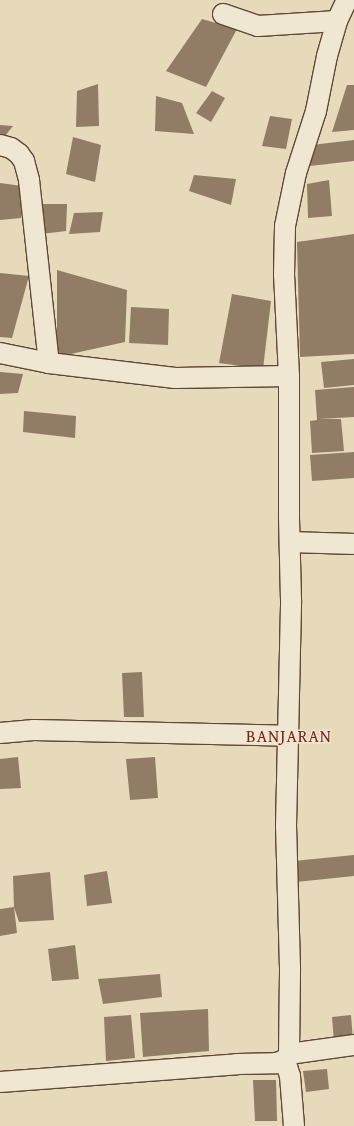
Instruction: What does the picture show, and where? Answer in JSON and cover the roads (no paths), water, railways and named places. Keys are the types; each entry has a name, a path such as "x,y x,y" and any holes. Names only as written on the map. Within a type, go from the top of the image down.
{"street":[{"path":"294,1126 287,1057 290,968 286,826 289,736 290,542 289,376 284,275 285,226 296,173 316,111 327,56 338,21 347,0"},
{"path":"223,14 258,26 338,21"},
{"path":"0,145 11,148 19,154 24,161 29,180 49,363"},
{"path":"0,353 49,363 175,378 289,376"},
{"path":"290,542 354,544"},
{"path":"0,733 34,730 289,736"},
{"path":"0,1082 237,1064 276,1063 287,1057 354,1045"}],"district":[{"name":"BANJARAN","path":"289,736"}]}
